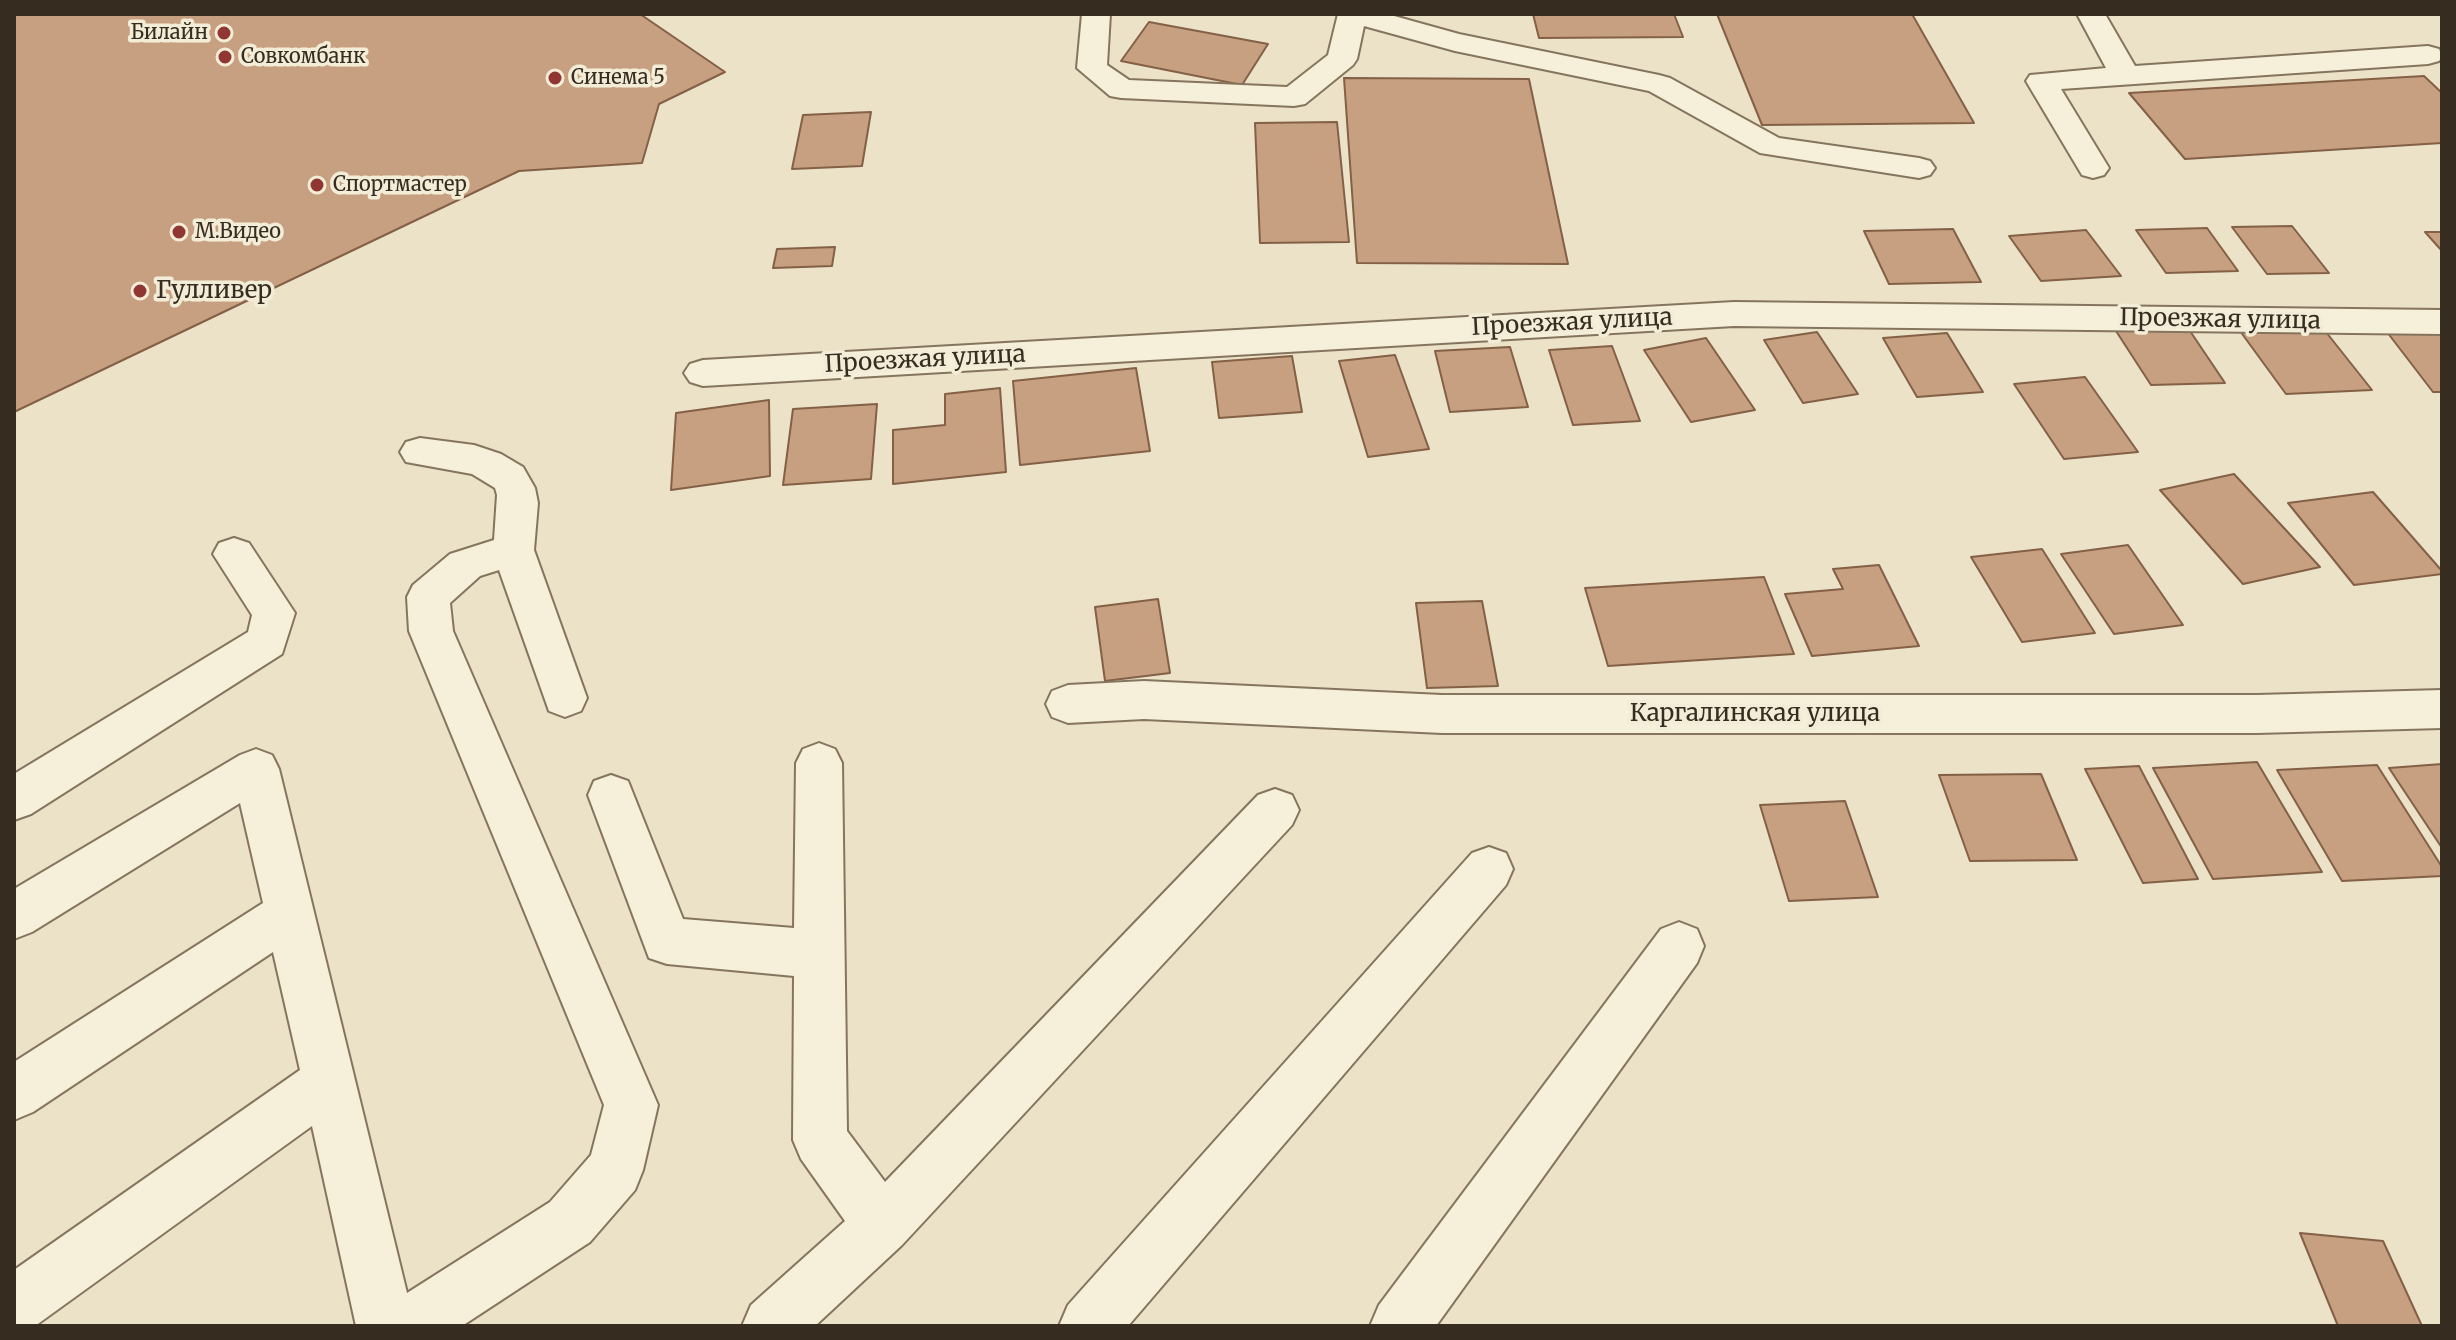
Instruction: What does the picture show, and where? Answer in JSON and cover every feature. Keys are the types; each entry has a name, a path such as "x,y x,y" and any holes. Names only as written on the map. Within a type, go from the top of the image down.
{"street":[{"path":"1096,14 1092,68 1121,89 1294,97 1342,59 1353,14 1455,42 1659,84 1771,146 1919,168"},
{"path":"2091,14 2125,76"},
{"path":"2093,168 2041,81 2428,55"},
{"name":"Проезжая улица","path":"703,373 1734,314 2442,322"},
{"path":"420,452 476,459 503,472 515,487 517,513 513,550 565,698"},
{"path":"409,1326 570,1222 615,1170 631,1105 431,631 428,597 465,565 513,550"},
{"path":"14,799 267,642 274,613 234,554"},
{"name":"Каргалинская улица","path":"1068,704 1144,700 1442,714 2257,714 2442,709"},
{"path":"819,763 820,1140 882,1225"},
{"path":"14,916 256,769 386,1326"},
{"path":"611,795 667,941 819,954"},
{"path":"772,1326 882,1225 1275,810"},
{"path":"1089,1326 1489,869"},
{"path":"14,1093 290,913"},
{"path":"1400,1326 1679,946"},
{"path":"14,1305 329,1082"}],"building":[{"name":"Гулливер","path":"14,14 640,14 725,72 659,104 642,163 519,171 14,412"},
{"path":"1533,14 1674,14 1683,37 1539,38"},
{"path":"1717,14 1912,14 1974,123 1762,125"},
{"path":"1149,22 1268,44 1242,85 1121,61"},
{"path":"2424,76 2442,93 2442,143 2185,159 2129,93"},
{"path":"1344,78 1529,79 1568,264 1357,263"},
{"path":"871,112 862,166 792,169 803,115"},
{"path":"1337,122 1349,242 1260,243 1255,123"},
{"path":"2292,226 2329,273 2267,274 2232,227"},
{"path":"2207,228 2238,271 2166,273 2136,230"},
{"path":"1953,229 1981,282 1889,284 1864,231"},
{"path":"2086,230 2121,276 2041,281 2009,236"},
{"path":"2425,232 2442,232 2442,251"},
{"path":"835,247 832,266 773,268 777,249"},
{"path":"2322,327 2372,390 2286,394 2240,331"},
{"path":"2188,328 2225,383 2151,385 2116,331"},
{"path":"2442,331 2442,392 2433,392 2387,332"},
{"path":"1817,332 1858,394 1803,403 1764,340"},
{"path":"1947,333 1983,392 1917,397 1883,338"},
{"path":"1706,338 1755,410 1691,422 1644,350"},
{"path":"1612,346 1640,421 1573,425 1549,350"},
{"path":"1510,347 1528,407 1450,412 1435,351"},
{"path":"1395,355 1429,449 1368,457 1339,361"},
{"path":"1292,356 1302,412 1219,418 1212,362"},
{"path":"1136,368 1150,451 1020,465 1013,381"},
{"path":"2085,377 2138,452 2064,459 2014,384"},
{"path":"1000,388 1006,472 893,484 893,430 945,425 945,394"},
{"path":"769,400 770,476 671,490 676,413"},
{"path":"877,404 871,479 783,485 793,409"},
{"path":"2234,474 2320,567 2243,584 2160,490"},
{"path":"2373,492 2442,574 2354,585 2288,503"},
{"path":"2128,545 2183,625 2114,634 2061,554"},
{"path":"2042,549 2095,633 2022,642 1971,557"},
{"path":"1879,565 1919,646 1812,656 1785,594 1843,589 1833,569"},
{"path":"1764,577 1794,654 1608,666 1585,588"},
{"path":"1158,599 1170,673 1105,681 1095,607"},
{"path":"1482,601 1498,686 1427,688 1416,603"},
{"path":"2257,762 2322,872 2213,879 2153,768"},
{"path":"2442,764 2442,848 2389,768"},
{"path":"2377,765 2442,867 2442,876 2342,881 2277,770"},
{"path":"2139,766 2198,879 2143,883 2085,769"},
{"path":"2041,774 2077,860 1970,861 1939,775"},
{"path":"1845,801 1878,897 1789,901 1760,805"},
{"path":"2300,1233 2383,1241 2422,1326 2338,1326"}],"place":[{"name":"Билайн","path":"224,33"},
{"name":"Совкомбанк","path":"225,57"},
{"name":"Синема 5","path":"555,78"},
{"name":"Спортмастер","path":"317,185"},
{"name":"М.Видео","path":"179,232"},
{"name":"Гулливер","path":"140,291"}]}
